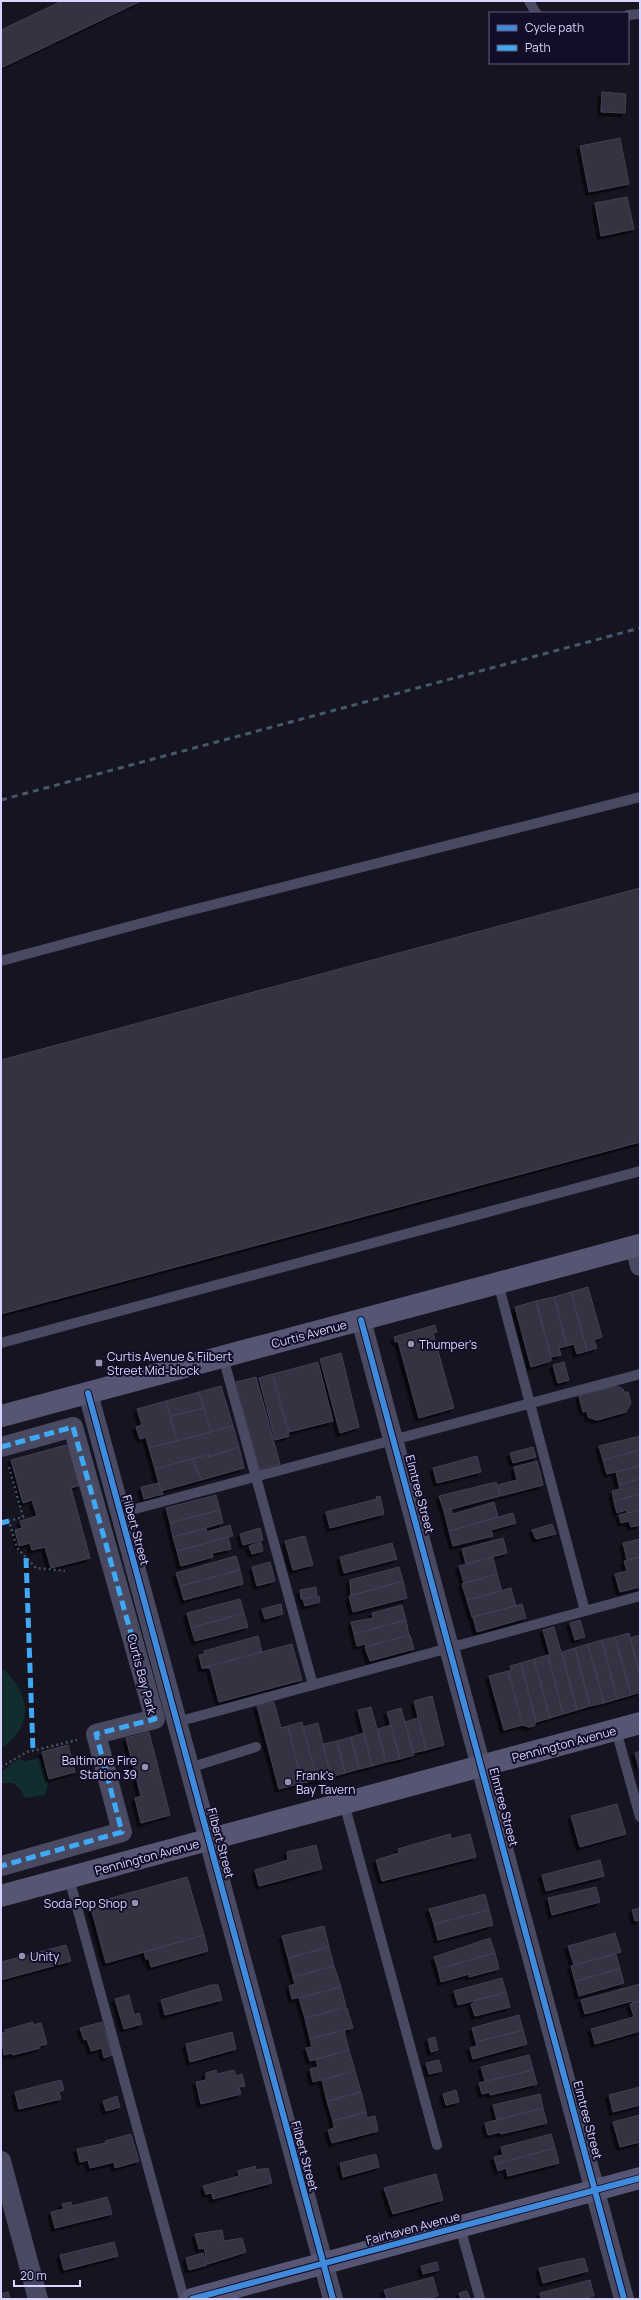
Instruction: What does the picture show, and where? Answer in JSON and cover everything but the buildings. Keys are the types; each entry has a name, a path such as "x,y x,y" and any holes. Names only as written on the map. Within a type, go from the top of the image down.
{"main road":[{"name":"Curtis Avenue","path":"1,1416 498,1283 638,1252"},
{"name":"Pennington Avenue","path":"1,1896 640,1723"},
{"name":"Fairhaven Avenue","path":"192,2299 640,2178"}],"street":[{"name":"Elmtree Street","path":"361,1320 624,2299"},
{"name":"Filbert Street","path":"88,1393 333,2299"},
{"name":"Curtis Bay Park","path":"1,1866 122,1832 96,1734 155,1719 73,1427 2,1446"},
{"path":"1,2161 38,2299"}],"lane":[{"path":"529,1 535,12"},
{"path":"629,15 640,14"},
{"path":"1,962 172,915 640,797"},
{"path":"1,1343 640,1171"},
{"path":"498,1283 585,1611"},
{"path":"223,1357 313,1685"},
{"path":"120,1514 640,1374"},
{"path":"177,1722 640,1596"},
{"path":"616,1730 640,1817"},
{"path":"190,1768 256,1747"},
{"path":"344,1803 437,2144"},
{"path":"69,1878 184,2299"},
{"path":"460,2226 480,2299"}],"path":[{"path":"2,1446 23,1517 9,1521 17,1548 36,1568 65,1571"}],"green space":[{"path":"1,1667 11,1677 18,1688 23,1698 25,1709 24,1719 20,1729 1,1749"},
{"path":"40,1758 48,1783 45,1795 25,1798 20,1789 13,1783 2,1783 1,1772 19,1759 25,1761"}],"railway":[{"path":"1,800 640,628"}],"marked path":[{"path":"1,1447 73,1427 155,1719 96,1734 122,1832 1,1866"},
{"path":"1,1523 9,1521"},
{"path":"26,1558 33,1751"}],"cycle path":[{"path":"361,1320 624,2299"},
{"path":"88,1393 333,2299"},
{"path":"192,2299 640,2178"}],"place":[{"name":"Thumper's","path":"411,1344"},
{"name":"Curtis Avenue & Filbert Street Mid-block","path":"99,1363"},
{"name":"Baltimore Fire Station 39","path":"145,1767"},
{"name":"Frank's Bay Tavern","path":"288,1782"},
{"name":"Soda Pop Shop","path":"135,1903"},
{"name":"Unity","path":"22,1956"}]}
